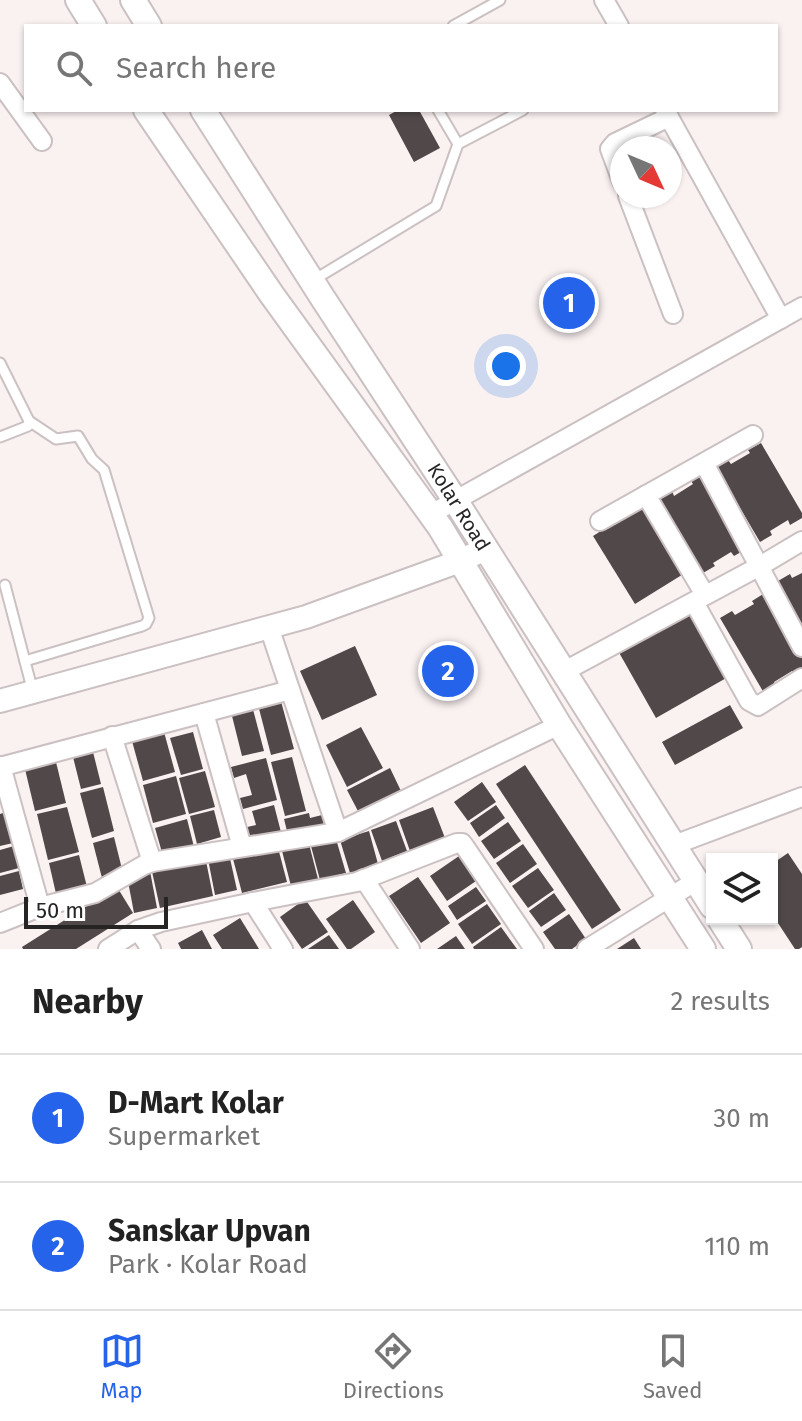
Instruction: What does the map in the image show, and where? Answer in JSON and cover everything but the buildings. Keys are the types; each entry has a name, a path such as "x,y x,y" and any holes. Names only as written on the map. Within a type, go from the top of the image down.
{"main road":[{"path":"78,0 93,24"},
{"path":"133,0 148,24"},
{"name":"Kolar Road","path":"147,112 272,295 445,537 559,725 703,949"},
{"name":"Kolar Road","path":"204,112 706,897"},
{"path":"724,925 739,949"}],"street":[{"path":"604,0 618,24"},
{"path":"0,83 42,141"},
{"path":"627,136 667,113 781,319"},
{"path":"633,208 673,314"},
{"path":"0,701 306,617 469,523 802,307"},
{"path":"600,521 753,435"},
{"path":"704,463 802,647"},
{"path":"646,495 749,701 758,706 802,678"},
{"path":"445,537 469,523"},
{"path":"563,672 802,541"},
{"path":"269,627 338,832"},
{"path":"40,907 1,767 290,690"},
{"path":"204,713 242,847"},
{"path":"0,923 40,907 95,893 152,862 338,832 559,725"},
{"path":"112,736 152,862"},
{"path":"674,845 802,797"},
{"path":"108,949 138,930 161,922 364,879 462,843 534,949"},
{"path":"364,879 410,949"},
{"path":"587,949 696,881"},
{"path":"253,902 283,949"},
{"path":"138,930 151,949"}],"lane":[{"path":"457,24 500,0"},
{"path":"439,112 458,144"},
{"path":"312,281 436,206 458,144 519,112"},
{"path":"0,363 29,421 56,439 78,436 92,459 104,470 149,618 142,626 25,661"},
{"path":"0,437 21,431 29,421"},
{"path":"5,585 33,692"}],"place":[{"name":"D-Mart Kolar","path":"569,303"},
{"name":"Sanskar Upvan","path":"448,671"}]}
